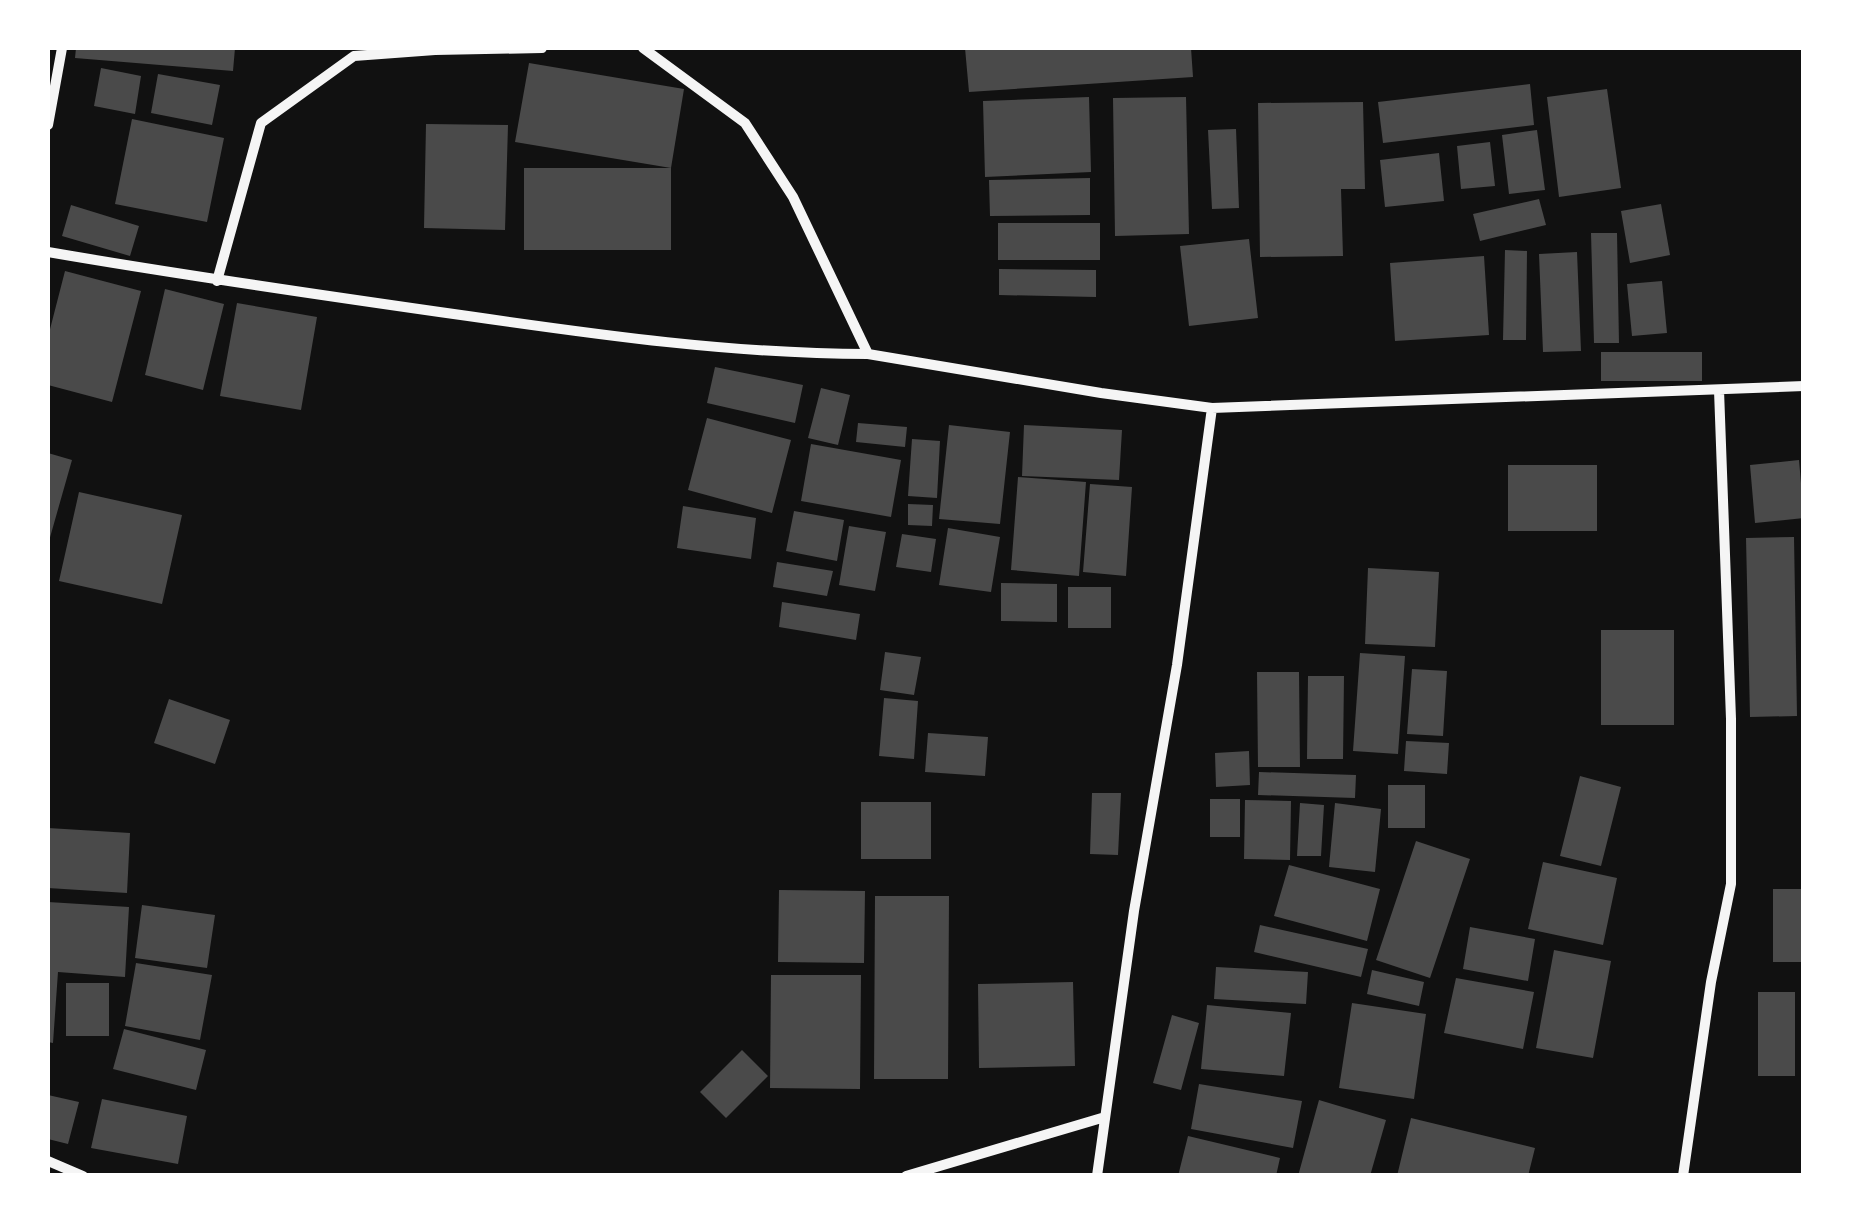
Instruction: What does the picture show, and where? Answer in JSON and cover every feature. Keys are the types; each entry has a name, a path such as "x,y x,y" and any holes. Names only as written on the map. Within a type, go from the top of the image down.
{"street":[{"path":"48,126 62,48"},
{"path":"217,280 261,123 354,56 542,48"},
{"path":"643,48 744,123 793,196 868,354"},
{"path":"48,252 536,326 786,354 868,354 1212,408 1804,386"},
{"path":"1683,1176 1711,982 1731,884 1731,719 1720,390"},
{"path":"1096,1176 1134,912 1177,665 1212,408"},
{"path":"906,1176 1105,1117"},
{"path":"48,1161 84,1176"}],"building":[{"path":"76,48 235,48 233,71 75,58"},
{"path":"965,48 1191,48 1193,77 969,92"},
{"path":"529,63 684,89 671,168 515,142"},
{"path":"101,68 141,76 135,114 94,106"},
{"path":"158,74 220,85 212,125 151,113"},
{"path":"1530,84 1534,125 1383,143 1378,102"},
{"path":"1607,89 1621,188 1559,197 1547,97"},
{"path":"1089,97 1091,172 985,177 983,101"},
{"path":"1186,97 1189,234 1115,236 1113,98"},
{"path":"1363,102 1365,189 1341,189 1343,256 1260,257 1258,103"},
{"path":"132,119 224,138 207,222 115,204"},
{"path":"426,124 508,125 505,230 424,228"},
{"path":"1236,129 1239,208 1212,209 1208,130"},
{"path":"1537,130 1545,190 1509,194 1502,135"},
{"path":"1490,142 1495,186 1461,189 1457,146"},
{"path":"1439,153 1444,201 1385,207 1380,160"},
{"path":"524,168 671,168 671,250 524,250"},
{"path":"1090,178 1090,215 990,216 989,180"},
{"path":"1539,199 1546,225 1480,241 1473,214"},
{"path":"1661,204 1670,255 1630,263 1621,211"},
{"path":"71,205 139,226 130,256 62,236"},
{"path":"998,223 1100,223 1100,260 998,260"},
{"path":"1591,233 1617,233 1619,343 1594,343"},
{"path":"1249,239 1258,318 1189,326 1180,246"},
{"path":"1505,250 1527,251 1526,340 1503,340"},
{"path":"1577,252 1581,351 1543,352 1539,254"},
{"path":"1484,256 1489,335 1395,341 1390,263"},
{"path":"999,269 1096,270 1096,297 999,295"},
{"path":"65,271 141,291 112,402 48,385 48,337"},
{"path":"1662,281 1667,333 1632,336 1627,284"},
{"path":"165,289 224,304 203,390 145,375"},
{"path":"237,303 317,317 301,410 220,396"},
{"path":"1601,352 1702,352 1702,381 1601,381"},
{"path":"715,367 803,385 795,423 707,403"},
{"path":"821,388 850,395 838,445 808,438"},
{"path":"707,418 791,440 772,513 688,490"},
{"path":"858,423 907,427 905,447 856,442"},
{"path":"949,425 1010,432 1000,524 939,519"},
{"path":"1024,425 1122,430 1119,480 1022,476"},
{"path":"912,439 940,441 937,498 908,496"},
{"path":"811,444 901,460 891,517 801,501"},
{"path":"48,453 72,460 49,541 48,541"},
{"path":"1799,460 1804,518 1755,523 1750,465"},
{"path":"1508,465 1597,465 1597,531 1508,531"},
{"path":"1018,477 1086,482 1079,576 1011,570"},
{"path":"1090,484 1132,487 1126,576 1083,572"},
{"path":"79,492 182,515 162,604 59,581"},
{"path":"908,504 933,505 932,526 908,525"},
{"path":"683,506 756,518 751,559 677,548"},
{"path":"794,511 844,520 837,561 786,551"},
{"path":"849,526 886,532 875,591 839,585"},
{"path":"948,528 1000,537 991,592 939,585"},
{"path":"902,534 936,539 931,572 896,567"},
{"path":"1794,537 1797,716 1750,717 1746,538"},
{"path":"777,562 833,571 827,596 773,587"},
{"path":"1368,568 1439,572 1435,647 1365,644"},
{"path":"1001,583 1057,584 1057,622 1001,621"},
{"path":"1068,587 1111,587 1111,628 1068,628"},
{"path":"782,602 860,614 856,640 779,627"},
{"path":"1601,630 1674,630 1674,725 1601,725"},
{"path":"885,652 921,657 914,695 880,690"},
{"path":"1360,653 1405,656 1398,754 1353,751"},
{"path":"1412,669 1447,671 1443,736 1407,734"},
{"path":"1257,672 1299,672 1300,767 1258,767"},
{"path":"1308,676 1344,676 1343,759 1307,759"},
{"path":"884,698 918,701 914,759 879,756"},
{"path":"169,699 230,720 215,764 154,743"},
{"path":"928,733 988,737 985,776 925,772"},
{"path":"1406,741 1449,743 1447,774 1404,771"},
{"path":"1249,751 1250,785 1216,787 1215,753"},
{"path":"1259,772 1356,775 1355,798 1258,795"},
{"path":"1580,776 1621,787 1601,866 1560,856"},
{"path":"1388,785 1425,785 1425,828 1388,828"},
{"path":"1092,793 1121,793 1118,855 1090,854"},
{"path":"1210,799 1240,799 1240,837 1210,837"},
{"path":"1245,800 1291,801 1290,860 1244,859"},
{"path":"861,802 931,802 931,859 861,859"},
{"path":"1300,803 1324,805 1321,856 1297,856"},
{"path":"1335,803 1381,809 1375,872 1329,867"},
{"path":"48,828 130,833 127,893 48,888"},
{"path":"1416,841 1470,859 1430,978 1376,960"},
{"path":"1543,862 1617,878 1603,945 1528,929"},
{"path":"1289,865 1380,889 1367,941 1274,916"},
{"path":"1773,889 1804,889 1804,962 1773,962"},
{"path":"779,890 865,891 864,963 778,962"},
{"path":"875,896 949,896 948,1079 874,1079"},
{"path":"48,902 129,907 125,977 58,972 53,1043 48,1042"},
{"path":"142,905 215,915 207,968 135,958"},
{"path":"1260,925 1368,949 1361,977 1254,952"},
{"path":"1470,927 1535,939 1528,981 1463,969"},
{"path":"1554,950 1611,961 1593,1058 1536,1048"},
{"path":"136,963 212,975 200,1040 125,1026"},
{"path":"1216,967 1308,972 1306,1004 1214,999"},
{"path":"1372,970 1424,982 1419,1006 1367,994"},
{"path":"771,975 861,975 860,1089 770,1088"},
{"path":"1456,978 1534,992 1523,1049 1444,1033"},
{"path":"1073,982 1075,1066 979,1068 978,984"},
{"path":"66,983 109,983 109,1036 66,1036"},
{"path":"1758,992 1795,992 1795,1076 1758,1076"},
{"path":"1352,1003 1426,1014 1414,1099 1339,1088"},
{"path":"1207,1005 1291,1013 1284,1076 1201,1069"},
{"path":"1172,1015 1199,1023 1181,1090 1153,1083"},
{"path":"124,1029 206,1050 196,1090 113,1069"},
{"path":"742,1050 768,1076 726,1118 700,1092"},
{"path":"1199,1084 1302,1101 1293,1148 1191,1129"},
{"path":"48,1095 79,1102 68,1144 48,1139"},
{"path":"102,1099 187,1116 178,1164 91,1148"},
{"path":"1319,1100 1386,1120 1370,1176 1298,1176"},
{"path":"1411,1118 1535,1148 1528,1176 1397,1176"},
{"path":"1188,1136 1280,1158 1276,1176 1178,1176"}]}
